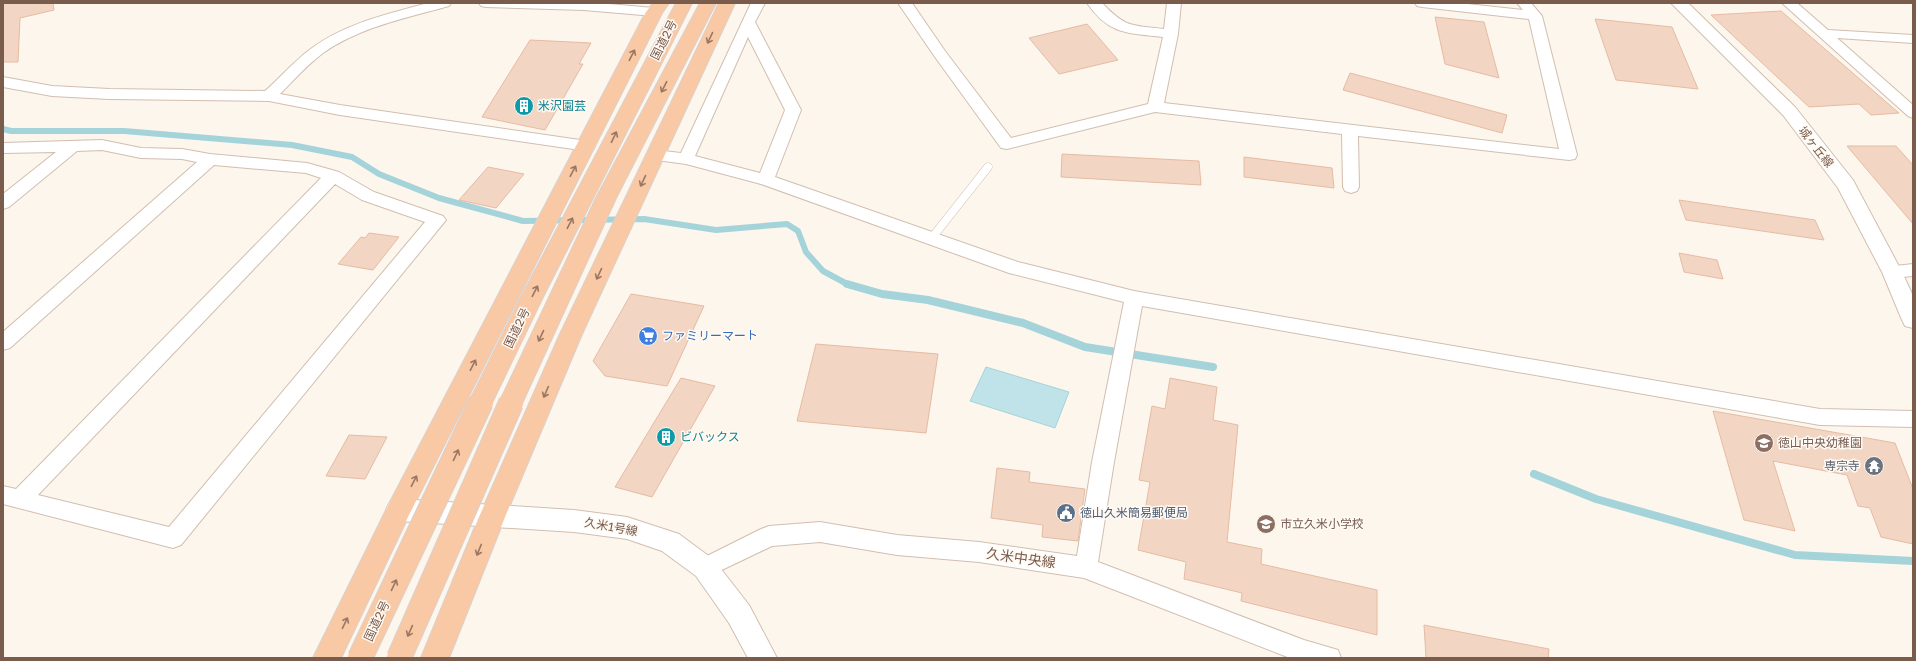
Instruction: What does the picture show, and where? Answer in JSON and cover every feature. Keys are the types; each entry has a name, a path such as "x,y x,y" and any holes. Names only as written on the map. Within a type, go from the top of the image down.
{"highway":[{"name":"国道2号","path":"360,658 481,402 549,240 583,197 684,3"},
{"name":"国道2号","path":"398,658 511,403 581,250 606,198 708,3"},
{"path":"435,658 492,518 572,334 726,3"},
{"path":"328,658 399,510 549,240 555,206 657,7"}],"street":[{"path":"270,96 317,51 335,39 363,26 444,3"},
{"path":"486,3 657,7"},
{"path":"686,159 758,3"},
{"path":"906,3 940,54 1007,144 1155,107 1570,155 1535,16 1524,3"},
{"path":"1094,3 1111,22 1123,28 1171,34"},
{"path":"1155,107 1171,34 1174,3"},
{"path":"1422,3 1535,16"},
{"name":"城ヶ丘線","path":"1679,3 1789,111 1846,185 1892,272 1913,320"},
{"path":"1789,3 1913,113"},
{"path":"748,22 793,110 766,180"},
{"path":"1825,35 1836,34 1913,39"},
{"path":"3,82 52,91 95,94 270,96 340,110 587,146"},
{"path":"1350,130 1351,187"},
{"path":"3,148 102,145 141,153 182,154 210,159 307,168 333,176 368,196 437,220 174,538 11,498"},
{"path":"3,203 73,146"},
{"path":"655,155 686,159 766,180 1015,268 1134,298 1820,417 1913,420"},
{"path":"3,344 210,159"},
{"path":"11,498 333,176"},
{"path":"1892,272 1913,270"},
{"path":"1086,568 1108,432 1134,298"},
{"name":"久米1号線","path":"399,510 492,518 574,521 628,528 670,542 705,568 739,614 763,658"},
{"name":"久米中央線","path":"705,568 769,536 820,532 897,545 979,552 1086,568 1304,652 1329,658"}],"lane":[{"path":"931,239 988,168"}],"water":[{"path":"986,367 1069,392 1055,428 970,401"}],"building":[{"path":"3,3 53,3 54,10 20,18 18,62 3,62"},
{"path":"1781,11 1899,113 1871,115 1859,104 1809,107 1711,15"},
{"path":"1435,17 1484,22 1499,78 1445,64"},
{"path":"1595,19 1672,27 1698,89 1616,80"},
{"path":"1087,24 1118,60 1059,74 1029,38"},
{"name":"米沢園芸","path":"530,40 591,43 579,64 583,64 545,130 482,117"},
{"path":"1350,73 1507,115 1502,133 1343,90"},
{"path":"1847,146 1896,146 1913,165 1913,224"},
{"path":"1062,154 1199,161 1201,185 1061,177"},
{"path":"1244,157 1332,168 1334,188 1244,177"},
{"path":"488,167 524,174 496,208 459,200"},
{"path":"1679,200 1815,220 1824,240 1686,220"},
{"path":"369,233 399,237 373,270 338,264 361,237 365,238"},
{"path":"1679,253 1717,260 1723,279 1684,272"},
{"path":"631,294 704,306 667,386 605,376 593,361"},
{"path":"816,344 938,354 926,433 797,421"},
{"name":"ビバックス","path":"681,378 715,386 652,497 615,487"},
{"path":"1170,378 1217,387 1213,420 1238,425 1227,542 1262,549 1261,564 1377,590 1377,635 1241,601 1242,593 1184,579 1186,562 1138,550 1150,482 1139,480 1152,406 1165,409"},
{"path":"1713,411 1895,443 1913,489 1913,544 1881,537 1870,508 1858,506 1847,475 1773,461 1795,531 1744,520"},
{"path":"349,435 387,437 365,479 326,476"},
{"path":"997,468 1030,472 1029,482 1085,489 1078,541 1042,537 1043,525 991,518"},
{"path":"1424,625 1549,649 1548,658 1426,658"}],"waterway":[{"path":"3,129 11,131 124,131 292,145 352,157 379,174 439,198 523,221 644,219 716,230 787,224 798,231 806,252 823,271 847,284"},
{"path":"847,284 882,294 928,300 1023,323 1085,347 1213,367"},
{"path":"1534,474 1596,499 1795,555 1913,561"}],"place":[{"name":"米沢園芸","path":"524,106"},
{"name":"ファミリーマート","path":"648,336"},
{"name":"ビバックス","path":"666,437"},
{"name":"徳山中央幼稚園","path":"1764,443"},
{"name":"専宗寺","path":"1874,466"},
{"name":"徳山久米簡易郵便局","path":"1066,513"},
{"name":"市立久米小学校","path":"1266,524"}]}
